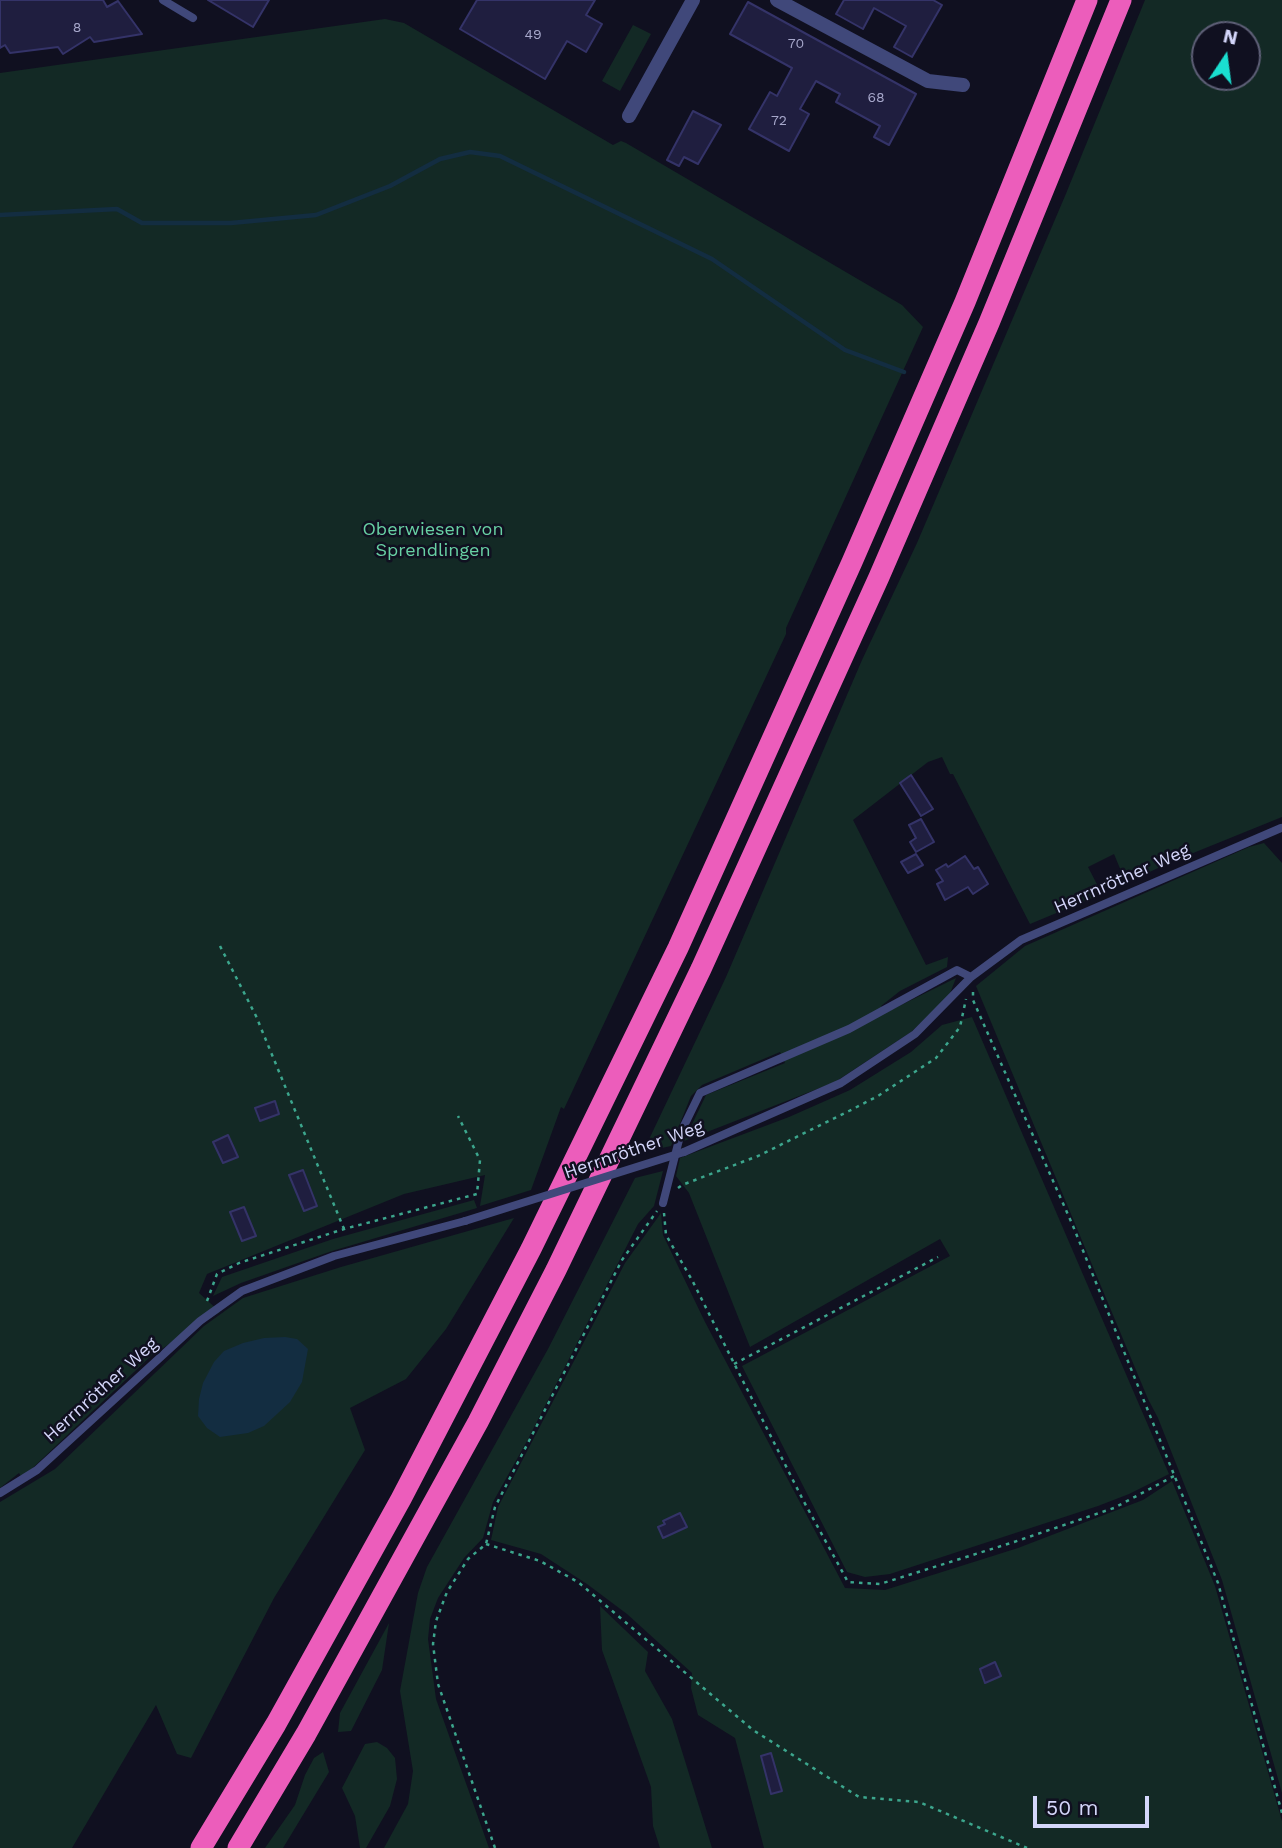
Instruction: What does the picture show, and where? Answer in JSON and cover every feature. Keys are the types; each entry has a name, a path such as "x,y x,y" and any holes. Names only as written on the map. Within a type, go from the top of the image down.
{"highway":[{"path":"201,1848 276,1724 401,1499 531,1249 678,948 852,562 954,327 1087,0"},
{"path":"237,1848 306,1734 478,1422 556,1270 701,969 879,577 989,323 1121,0"}],"street":[{"path":"629,116 694,0"},
{"path":"777,0 928,81 963,85"}],"lane":[{"path":"163,0 193,19"},
{"name":"Herrnröther Weg","path":"0,1493 37,1470 201,1321 242,1291 334,1256 465,1221 684,1152 841,1083 915,1034 971,977 1021,940 1281,828"},
{"path":"663,1203 681,1132 700,1093 849,1029 957,970 971,977"}],"path":[{"path":"220,946 256,1016 344,1229"},
{"path":"495,1848 438,1684 433,1644 436,1620 447,1592 468,1559 486,1544 495,1507 622,1260 663,1203 682,1185 758,1156 801,1135 878,1096 936,1058 960,1027 971,977"},
{"path":"971,977 973,1000 1073,1226 1218,1583 1282,1813"},
{"path":"201,1321 217,1274 239,1263 344,1229 478,1194 480,1160 458,1116"},
{"path":"663,1203 666,1235 692,1280 803,1500 848,1582 880,1584 1014,1542 1114,1508 1174,1476"},
{"path":"734,1364 938,1257"},
{"path":"486,1544 540,1561 578,1582 753,1730 859,1797 919,1802 1027,1848"}],"green space":[{"path":"1145,0 1282,0 1282,817 1126,883 1114,854 1088,867 1102,894 1030,924 953,774 950,774 942,757 928,762 853,820 926,965 948,957 947,967 900,991 881,1006 887,1012 956,978 949,996 911,1032 835,1082 684,1141 706,1095 785,1063 780,1052 702,1085 691,1096 671,1146 643,1152 726,977 862,660 917,543 1065,196"},
{"name":"Oberwiesen von Sprendlingen","path":"385,19 404,23 613,145 621,141 626,143 902,305 923,327 786,628 786,634 564,1109 561,1107 531,1190 480,1206 485,1175 404,1194 207,1274 199,1293 220,1312 152,1355 22,1478 19,1473 0,1488 0,73"},
{"path":"633,25 651,34 620,91 602,81"},
{"path":"1264,843 1282,863 1282,1793 1222,1580 1158,1418 976,986 1025,946 1249,847"},
{"path":"972,1017 1169,1474 1098,1506 890,1574 865,1577 847,1572 742,1366 950,1256 940,1239 750,1347 689,1193 676,1176 680,1158 789,1117 850,1090 911,1052 942,1025"},
{"path":"663,1171 654,1206 638,1224 493,1502 483,1538 464,1558 438,1598 430,1619 428,1639 436,1699 489,1848 384,1848 408,1804 413,1771 400,1691 418,1593 427,1567 548,1349 635,1178"},
{"path":"474,1200 477,1208 332,1251 241,1283 213,1296 222,1277 333,1239"},
{"path":"661,1213 663,1235 705,1322 845,1588 885,1590 1018,1548 1143,1500 1172,1481 1215,1586 1282,1821 1282,1848 764,1848 735,1738 698,1715 691,1688 692,1673 627,1614 587,1584 541,1554 491,1540 498,1507 625,1263"},
{"path":"514,1218 446,1329 406,1379 350,1408 365,1450 274,1598 191,1758 177,1754 156,1705 72,1848 0,1848 0,1502 55,1469 204,1326 243,1298"},
{"path":"600,1606 648,1652 645,1671 672,1719 712,1848 660,1848 653,1826 651,1787 602,1650"},
{"path":"389,1623 382,1670 351,1731 338,1732 340,1713"},
{"path":"377,1742 387,1748 395,1758 397,1779 390,1806 366,1848 360,1848 355,1816 342,1788 365,1744"},
{"path":"323,1752 329,1772 283,1848 265,1848 295,1805 314,1758"}],"water":[{"path":"285,1337 297,1339 308,1349 302,1382 290,1402 264,1426 248,1433 220,1437 207,1428 198,1416 199,1399 203,1383 214,1362 224,1351 243,1343"}],"building":[{"path":"0,0 103,0 107,7 118,1 142,34 94,42 90,37 63,54 58,47 10,53 5,45 0,48"},
{"path":"208,0 269,0 253,27"},
{"path":"477,0 595,0 586,15 602,24 586,52 567,41 545,79 460,29"},
{"path":"844,0 933,0 942,5 912,57 894,47 906,26 874,8 863,29 836,14"},
{"path":"748,2 916,94 889,145 874,137 880,126 836,102 840,94 816,81 800,109 809,114 789,151 749,129 770,92 777,96 792,68 730,34"},
{"path":"693,111 721,125 698,164 684,157 679,166 667,160"},
{"path":"911,775 933,809 921,816 900,783"},
{"path":"921,819 934,842 916,852 910,842 916,838 909,825"},
{"path":"916,854 923,865 908,873 901,862"},
{"path":"965,856 974,869 978,867 988,884 973,894 968,887 945,900 937,884 943,881 936,870 946,864 948,867"},
{"path":"275,1101 279,1114 260,1121 255,1108"},
{"path":"228,1135 238,1157 223,1163 213,1142"},
{"path":"303,1170 317,1206 304,1211 289,1175"},
{"path":"244,1207 256,1236 242,1241 230,1212"},
{"path":"680,1513 687,1527 663,1538 658,1527 665,1524 663,1521"},
{"path":"995,1662 1001,1676 985,1683 980,1669"},
{"path":"771,1753 782,1791 771,1794 761,1756"}],"waterway":[{"path":"0,215 117,209 142,223 231,223 316,215 390,186 440,159 470,152 500,156 712,259 845,350 904,372"}]}
